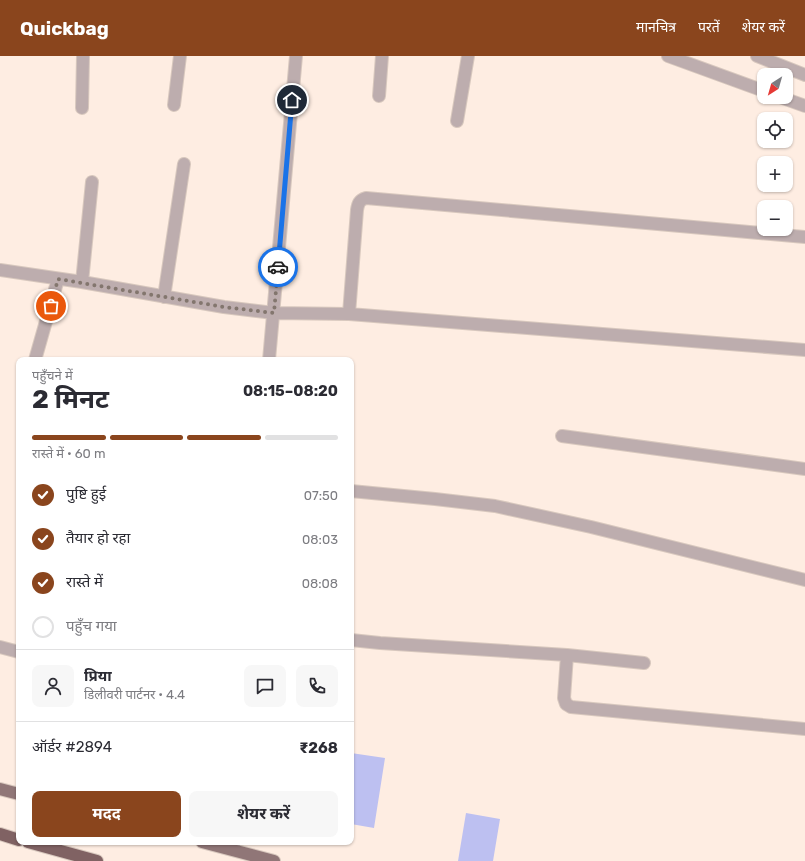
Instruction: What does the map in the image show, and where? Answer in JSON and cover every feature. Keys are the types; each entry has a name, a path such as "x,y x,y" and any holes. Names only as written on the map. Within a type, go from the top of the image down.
{"highway":[{"path":"0,834 16,839"},
{"path":"39,845 97,861"}],"main road":[{"path":"0,789 16,793"},
{"path":"234,846 274,861"}],"street":[{"path":"82,108 83,56"},
{"path":"174,105 180,56"},
{"path":"270,357 296,56"},
{"path":"379,96 382,56"},
{"path":"457,121 468,56"},
{"path":"668,56 757,88"},
{"path":"757,56 805,75"},
{"path":"793,102 805,106"},
{"path":"164,297 184,164"},
{"path":"82,282 92,182"},
{"path":"349,314 357,210 361,199 366,198 805,237"},
{"path":"0,270 82,282 224,307 274,313 349,314 805,350"},
{"path":"36,357 58,279"},
{"path":"562,436 805,469"},
{"path":"354,491 495,506 591,527 805,580"},
{"path":"354,640 567,655 644,663"},
{"path":"0,647 16,651"},
{"path":"567,655 564,698 566,704 571,707 805,729"}],"building":[{"path":"354,753 385,758 374,828 354,825"},
{"path":"466,813 500,819 493,861 458,861"}],"way so far":[{"path":"51,306 58,279 224,307 274,313 278,267"}],"route":[{"path":"278,267 292,100"}]}
